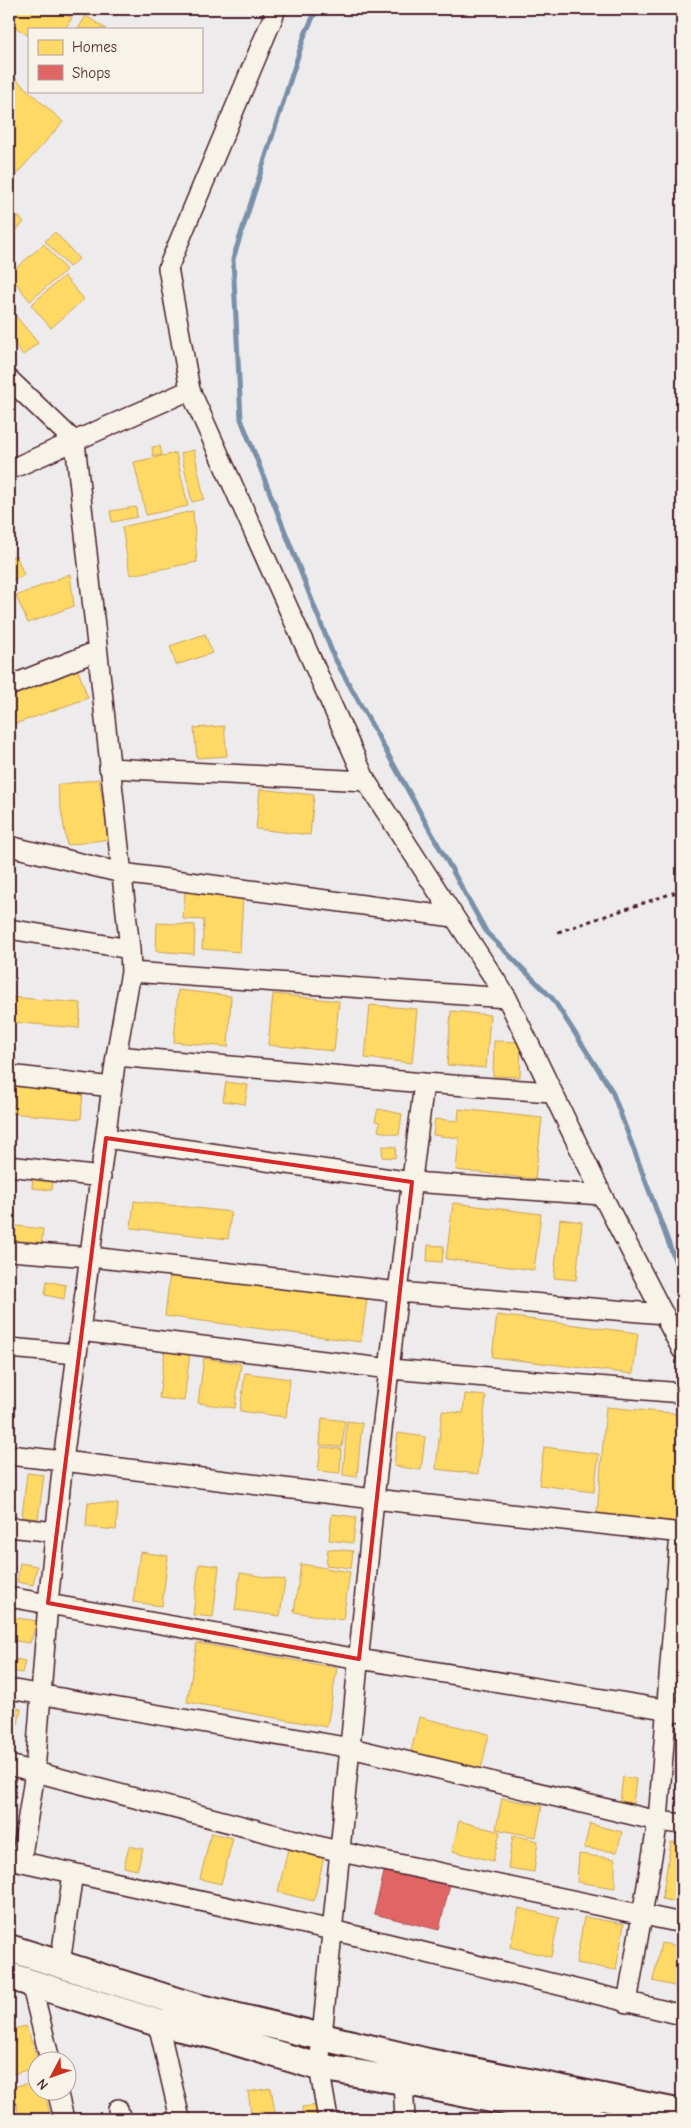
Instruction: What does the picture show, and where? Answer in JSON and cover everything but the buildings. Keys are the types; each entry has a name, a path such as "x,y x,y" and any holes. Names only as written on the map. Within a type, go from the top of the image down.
{"main road":[{"path":"9,1948 192,2006 428,2062 682,2113"},
{"path":"20,1980 158,2023 213,2035 319,2067 403,2081 581,2118"}],"street":[{"path":"273,9 274,15 168,268 190,390 366,781 507,998 602,1195 682,1350"},
{"path":"9,379 75,442 131,972 116,1056 63,1461 48,1603 35,1772 15,1860 332,1930 682,2016"},
{"path":"9,470 190,390"},
{"path":"9,686 97,651"},
{"path":"109,768 366,781"},
{"path":"9,846 122,873 454,916"},
{"path":"9,930 130,949"},
{"path":"131,972 507,998"},
{"path":"116,1056 424,1083 551,1092"},
{"path":"9,1075 112,1087"},
{"path":"328,2119 319,2067 374,1498 424,1083"},
{"path":"106,1138 412,1182 602,1195"},
{"path":"9,1166 101,1177"},
{"path":"9,1251 90,1257 398,1292 664,1314"},
{"path":"80,1331 390,1369 682,1393"},
{"path":"9,1348 77,1354"},
{"path":"9,1455 681,1533 674,1711 658,1821 627,2004"},
{"path":"9,1527 56,1532"},
{"path":"9,1597 359,1659 674,1711"},
{"path":"9,1689 351,1748 658,1821 682,1824"},
{"path":"9,1765 341,1852 682,1923"},
{"path":"60,1964 72,1873"},
{"path":"20,1980 46,2050"},
{"path":"158,2023 180,2119"},
{"path":"403,2081 405,2119"},
{"path":"59,2100 64,2119"}],"path":[{"path":"558,932 682,890"}],"highlighted area":[{"path":"106,1138 412,1182 359,1659 48,1603"}],"waterway":[{"path":"317,9 305,34 233,259 241,419 334,657 487,933 553,999 612,1091 682,1279"}]}
